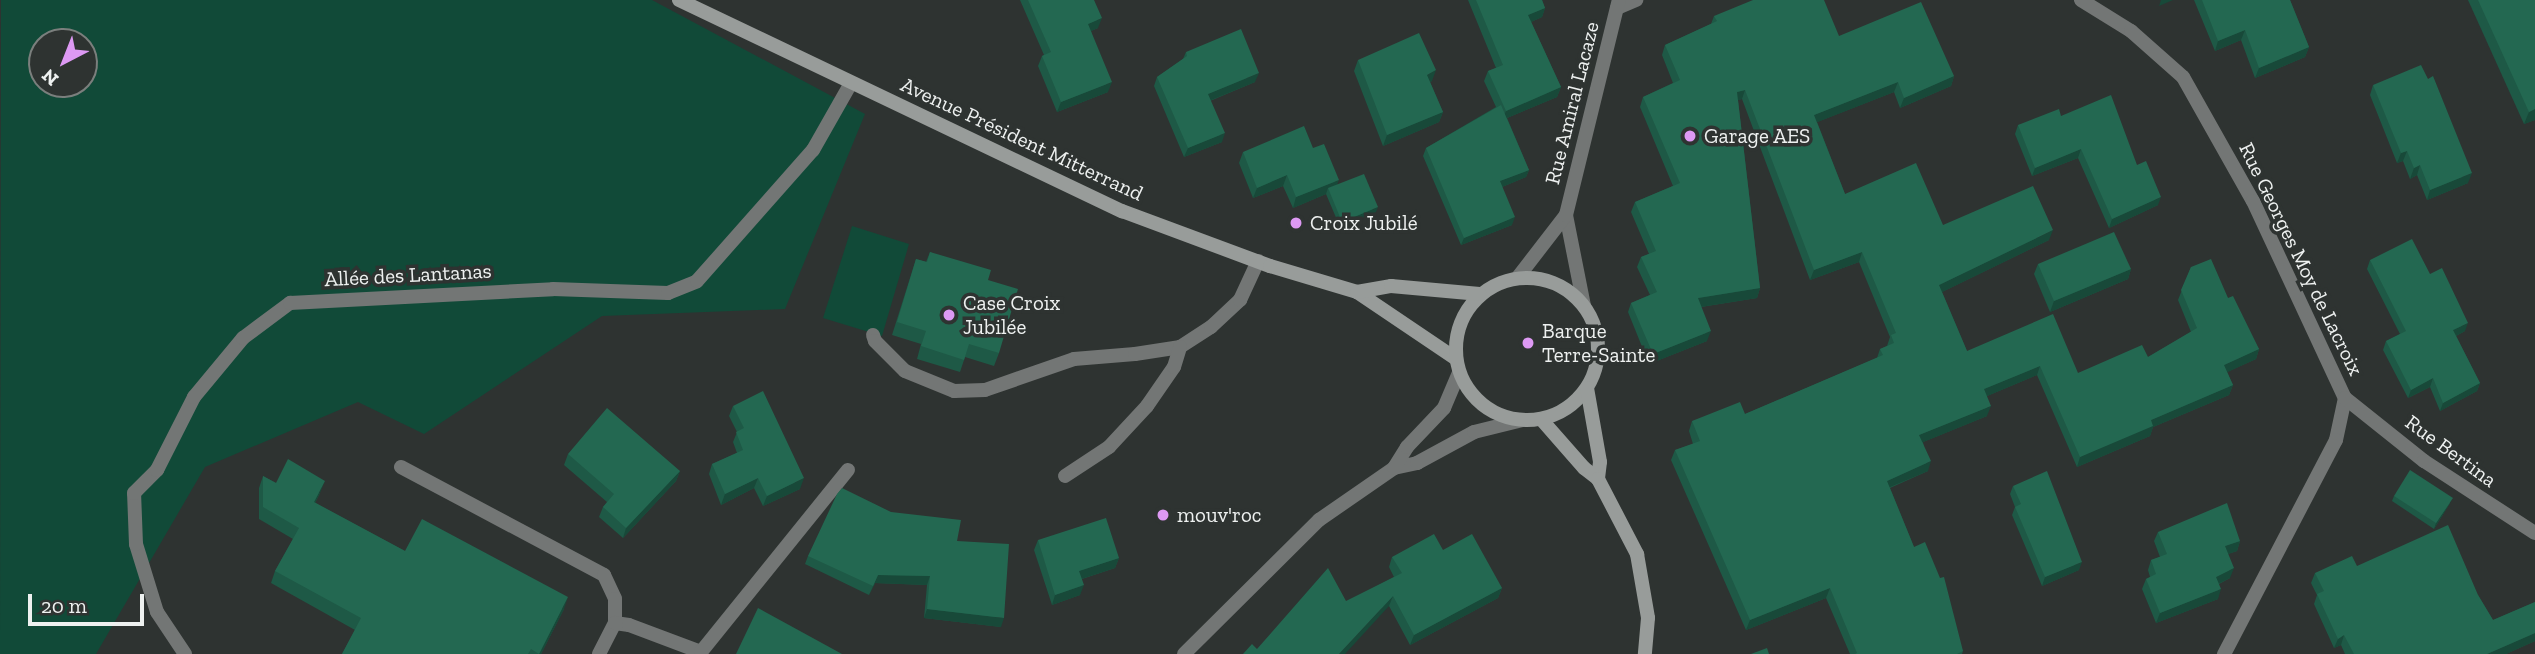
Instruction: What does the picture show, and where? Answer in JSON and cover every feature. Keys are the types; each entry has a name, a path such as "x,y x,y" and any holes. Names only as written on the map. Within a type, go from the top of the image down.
{"main road":[{"name":"Avenue Président Mitterrand","path":"679,0 1122,211 1258,261 1357,292 1457,366"},
{"path":"1518,277 1542,279 1565,288 1584,306 1594,325 1599,346 1596,368 1587,388 1559,413 1541,419 1523,420 1503,416 1484,407 1469,392 1457,366 1459,323 1467,307 1480,294 1498,283 1518,277"},
{"name":"Avenue Président Mitterrand","path":"1357,292 1391,286 1480,294"},
{"path":"1587,388 1600,462 1598,479"},
{"path":"1541,419 1598,479 1637,554 1648,618 1645,654"}],"street":[{"path":"1618,4 1636,0"},
{"name":"Rue Georges Moy de Lacroix","path":"2081,0 2131,31 2183,77 2253,201 2345,398 2336,440 2224,654"},
{"name":"Rue Amiral Lacaze","path":"1518,277 1566,215 1618,4"},
{"name":"Allée des Lantanas","path":"185,654 157,612 136,544 134,493 157,470 194,397 243,338 290,303 553,289 668,293 696,281 813,150 851,83"},
{"name":"Rue Amiral Lacaze","path":"1566,215 1584,306"},
{"path":"873,335 905,371 954,391 985,390 1074,359 1180,347 1211,327 1240,300 1258,261"},
{"path":"1065,476 1109,447 1147,406 1174,368 1180,347"},
{"path":"1184,654 1319,520 1394,467 1407,447 1444,408 1457,366"},
{"name":"Rue Bertina","path":"2345,398 2424,461 2535,533"},
{"path":"1394,467 1416,463 1474,432 1523,420"},
{"path":"401,467 604,575 615,599 615,623 598,654"},
{"path":"615,623 629,625 701,652 848,470"}],"green space":[{"path":"1,0 652,0 865,114 785,309 602,316 424,434 358,402 205,467 96,654 0,654"},
{"path":"852,226 909,244 882,336 823,318"}],"building":[{"path":"1028,0 1094,0 1102,18 1088,24 1112,82 1061,102 1042,56 1051,52"},
{"path":"1476,0 1542,0 1545,8 1528,15 1561,87 1506,111 1488,71 1503,65"},
{"path":"1753,0 1824,0 1839,36 1921,2 1954,76 1904,98 1898,82 1814,115 1845,194 1916,163 1943,225 2033,186 2053,230 1939,285 1967,351 2053,314 2078,373 2142,345 2148,357 2197,328 2181,290 2191,267 2211,259 2228,298 2233,296 2259,349 2224,365 2233,385 2151,420 2153,426 2080,457 2040,366 1984,389 1991,406 1919,435 1931,461 1887,481 1914,547 1925,542 1940,578 1944,577 1963,651 1957,654 1855,654 1857,653 1830,588 1750,620 1675,450 1700,441 1692,421 1740,402 1745,414 1883,355 1880,349 1894,343 1891,335 1896,333 1862,252 1814,270 1745,90 1737,92 1760,288 1698,298 1711,331 1653,354 1631,303 1657,292 1641,257 1656,251 1635,202 1680,183 1643,97 1680,80 1665,45 1717,21 1714,16"},
{"path":"2202,0 2290,0 2309,47 2259,68 2245,30 2218,41"},
{"path":"2478,0 2535,0 2535,109 2529,112"},
{"path":"1241,29 1259,73 1208,94 1225,133 1188,148 1157,77 1187,56 1186,52"},
{"path":"1419,33 1436,70 1427,75 1443,112 1387,135 1358,60"},
{"path":"2421,65 2428,79 2433,76 2472,173 2430,190 2420,165 2414,168 2407,151 2401,153 2373,85"},
{"path":"2111,95 2137,165 2146,161 2161,197 2112,219 2081,149 2035,168 2018,125 2059,109 2061,116"},
{"path":"1501,105 1529,170 1500,181 1515,217 1464,238 1426,148"},
{"path":"1304,126 1313,148 1324,144 1339,180 1296,197 1287,175 1257,188 1243,152"},
{"path":"1364,174 1378,207 1342,222 1328,188"},
{"path":"2114,232 2131,269 2054,301 2038,264"},
{"path":"2412,239 2430,274 2442,268 2468,323 2453,330 2480,383 2443,403 2433,378 2411,390 2386,341 2406,331 2370,260"},
{"name":"Case Croix Jubilée","path":"930,252 991,270 988,280 1018,289 999,353 969,344 964,360 921,346 926,331 897,322 916,259 927,262"},
{"path":"763,391 804,478 767,496 758,478 725,494 712,464 743,450 736,432 744,428 733,406"},
{"path":"607,408 680,471 626,528 603,507 614,494 568,454"},
{"path":"288,459 325,481 314,502 405,551 422,519 568,597 539,654 531,649 528,654 342,654 361,618 275,571 299,528 263,507 263,476 276,483"},
{"path":"2410,470 2453,498 2436,523 2394,496"},
{"path":"2047,471 2082,562 2045,577 2015,507 2021,504 2013,486"},
{"path":"842,488 891,512 961,520 957,541 1009,544 1004,618 927,609 930,576 878,575 873,586 808,556"},
{"path":"2227,503 2240,541 2225,546 2234,568 2216,577 2221,589 2160,613 2146,579 2156,574 2151,560 2167,554 2158,532"},
{"path":"1106,518 1119,558 1079,571 1084,585 1055,595 1038,540"},
{"path":"2448,525 2478,595 2493,620 2535,602 2535,633 2487,654 2354,654 2344,635 2338,639 2317,594 2324,591 2315,573 2352,556 2357,566"},
{"path":"1434,534 1443,550 1472,534 1502,588 1414,635 1393,596 1339,654 1243,654 1252,644 1257,649 1328,568 1346,601 1402,573 1392,557"},
{"path":"758,608 842,654 736,654"},
{"path":"1767,648 1769,654 1751,654"}],"place":[{"name":"Garage AES","path":"1690,136"},
{"name":"Croix Jubilé","path":"1296,223"},
{"name":"Case Croix Jubilée","path":"949,315"},
{"name":"Barque Terre-Sainte","path":"1528,343"},
{"name":"mouv'roc","path":"1163,515"}]}
